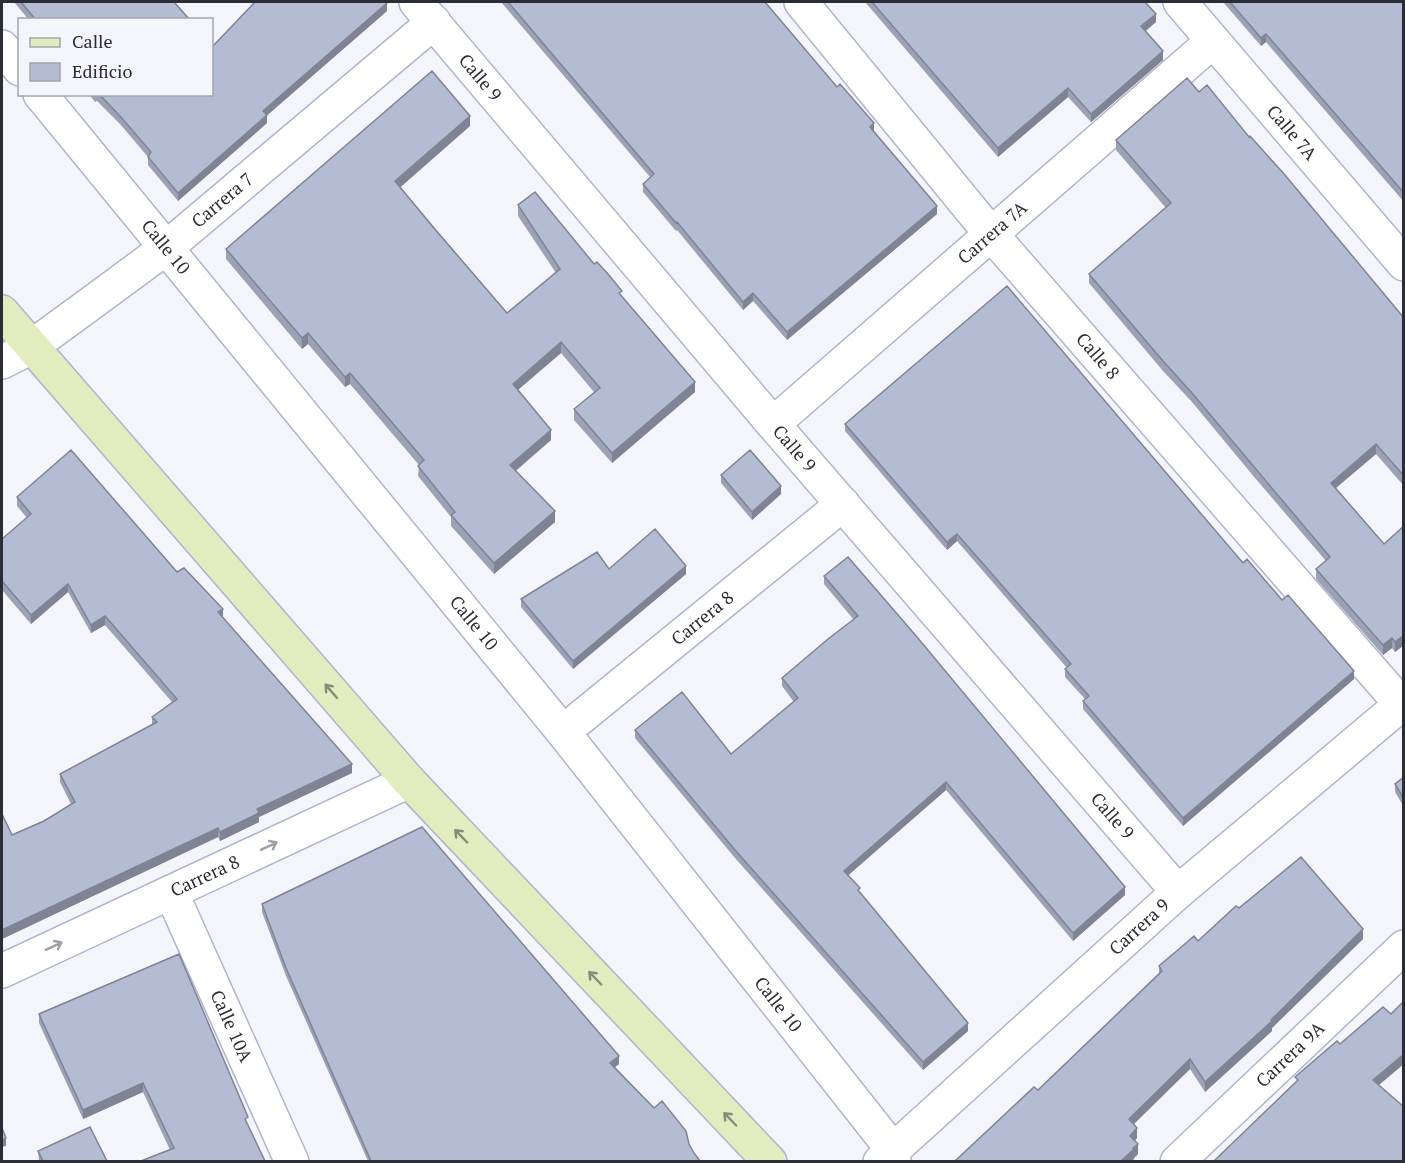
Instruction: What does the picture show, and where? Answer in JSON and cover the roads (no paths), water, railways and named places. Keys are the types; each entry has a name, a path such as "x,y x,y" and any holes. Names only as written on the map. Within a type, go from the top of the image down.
{"main road":[{"path":"2,312 409,782 770,1161"}],"street":[{"name":"Calle 8","path":"801,2 991,234 1402,703"},
{"name":"Calle 7A","path":"1180,2 1404,264"},
{"name":"Carrera 7","path":"2,362 31,346 165,248 425,12"},
{"name":"Calle 9","path":"425,12 773,424 1178,892"},
{"name":"Carrera 7A","path":"773,424 1213,41"},
{"path":"2,47 18,67"},
{"name":"Calle 10","path":"42,96 562,732 889,1158"},
{"name":"Carrera 8","path":"562,732 843,504"},
{"name":"Carrera 9","path":"889,1158 1178,892 1402,703"},
{"name":"Carrera 8","path":"2,971 409,782"},
{"name":"Calle 10A","path":"171,891 291,1161"},
{"name":"Carrera 9A","path":"1177,1161 1404,947"}]}
